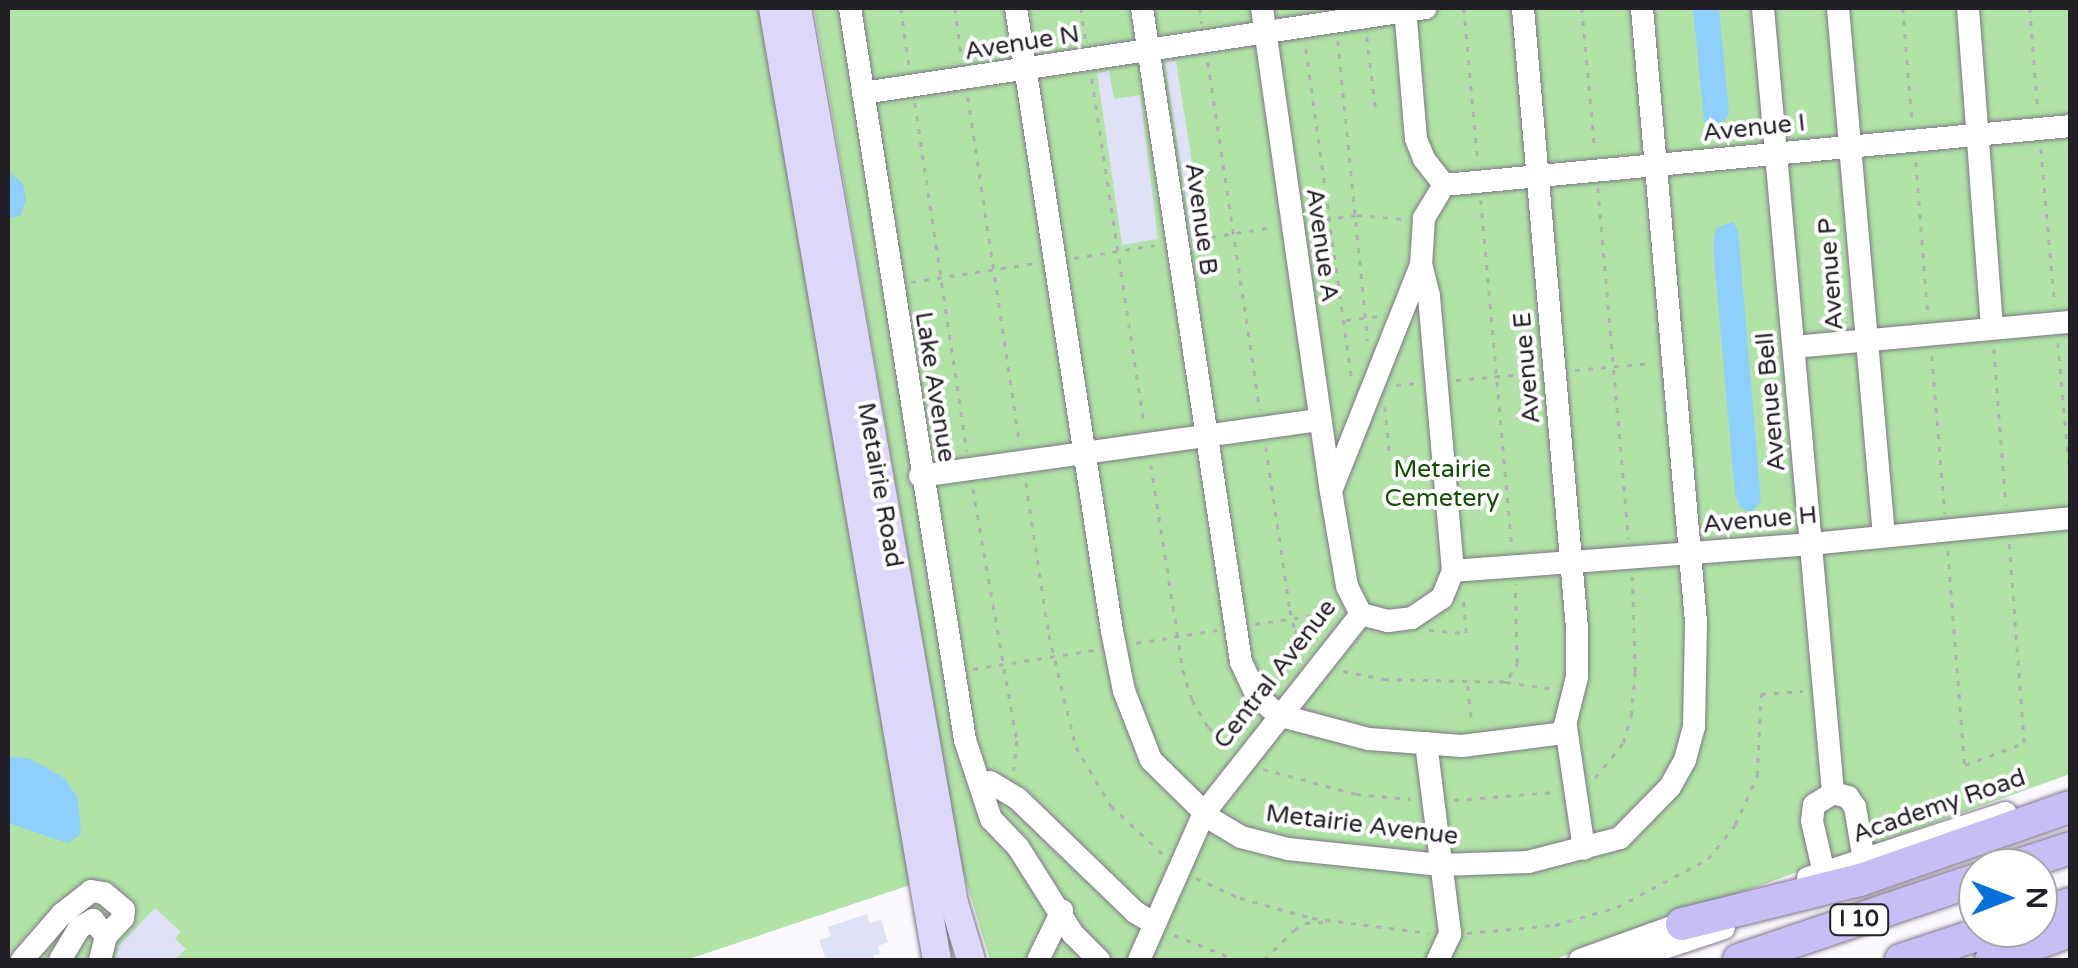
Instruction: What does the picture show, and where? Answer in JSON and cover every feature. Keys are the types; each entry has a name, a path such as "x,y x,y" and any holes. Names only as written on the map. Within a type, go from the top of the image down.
{"highway":[{"path":"1682,924 1860,880 2070,807"},
{"name":"I 10","path":"1739,960 1958,886"},
{"path":"1992,960 2070,931"},
{"name":"I 10","path":"1900,960 1958,941"}],"main road":[{"name":"Metairie Road","path":"773,8 937,960"},
{"name":"Metairie Road","path":"797,8 954,903 970,960"}],"street":[{"name":"Lake Avenue","path":"850,8 964,740 989,781 992,819 1018,846 1074,934 1099,960"},
{"name":"Metairie Avenue","path":"1016,8 1115,646 1124,691 1152,760 1204,813 1240,837 1288,849 1440,865 1528,862 1620,838 1646,816 1685,760 1694,726 1697,678 1690,554 1642,8"},
{"name":"Avenue B","path":"1142,8 1204,438"},
{"name":"Avenue E","path":"1523,8 1577,628 1575,692 1567,726 1584,849"},
{"name":"Avenue Bell","path":"1764,8 1833,792"},
{"name":"Avenue P","path":"1838,8 1884,536"},
{"path":"1968,8 1992,328"},
{"name":"Avenue N","path":"862,93 1204,41 1263,19 1303,25 1412,9"},
{"path":"1359,611 1388,621 1412,618 1442,598 1453,571 1430,296 1422,265 1424,218 1444,185 1424,160 1416,139 1412,9"},
{"name":"Avenue A","path":"1263,19 1331,491"},
{"name":"Avenue I","path":"1444,185 2070,126"},
{"path":"1331,491 1370,384 1422,265"},
{"path":"1794,347 2064,322"},
{"path":"920,476 1320,420"},
{"path":"1204,438 1241,662 1257,696 1278,715 1369,739 1474,745 1541,739 1563,733 1567,726"},
{"name":"Central Avenue","path":"1139,960 1204,813 1359,611 1347,586 1331,491"},
{"name":"Avenue H","path":"1453,571 1812,544 2070,518"},
{"path":"1426,743 1450,934 1438,960"},
{"path":"989,781 1018,798 1135,912 1156,924"},
{"name":"Academy Road","path":"1824,873 2070,791"},
{"path":"1824,873 1812,821 1814,805 1833,792 1848,797 1855,807 1864,860"},
{"path":"1628,960 1760,916 1824,873"},
{"path":"1580,960 1773,887 1824,873"},
{"path":"22,960 62,914 91,892 104,893 124,910 123,918 106,936 100,960"},
{"path":"1038,960 1062,911"},
{"path":"60,960 88,921 98,922 106,936"}],"path":[{"path":"901,8 969,469 1018,760 989,781"},
{"path":"954,8 1053,656 1066,717 1092,780 1135,832 1208,886 1340,923"},
{"path":"1081,8 1177,636 1192,700 1208,726 1245,758 1301,783 1356,794 1478,802 1574,788 1595,778 1611,762 1631,716 1635,672 1631,559 1582,8"},
{"path":"1200,8 1292,618 1302,644 1346,673 1384,680 1498,683 1575,692"},
{"path":"1464,8 1514,567 1517,662 1509,677 1498,683"},
{"path":"1903,8 1966,764 2024,743 1992,328"},
{"path":"2030,8 2064,322 2070,476"},
{"path":"1364,17 1376,110"},
{"path":"1336,21 1370,384"},
{"path":"1303,25 1344,320 1370,384 1390,458"},
{"path":"1344,320 1399,313"},
{"path":"1370,384 1438,382 1674,361"},
{"path":"952,672 1292,618 1359,611"},
{"path":"1468,684 1474,745"},
{"path":"1264,960 1305,923 1450,934 1514,931 1617,907 1708,859 1736,826 1757,776 1761,694 1824,690"},
{"path":"1156,924 1238,960"}],"green space":[{"path":"8,8 762,8 910,885 686,960 8,960"},
{"name":"Metairie Cemetery","path":"814,8 2070,8 2070,774 1553,960 990,960 962,868"}],"water":[{"path":"1693,8 1719,8 1729,113 1721,128 1712,128 1704,121"},
{"path":"8,171 23,184 26,201 20,216 8,218"},
{"path":"1733,222 1738,230 1761,501 1751,513 1740,507 1735,494 1713,246 1716,228"},
{"path":"8,756 30,759 64,778 78,799 81,834 68,843 8,823"}],"building":[{"path":"1176,61 1203,232 1204,245 1193,247 1165,62"},
{"path":"1109,71 1114,99 1140,95 1158,239 1122,245 1097,73"},
{"path":"155,908 181,932 175,939 186,949 174,960 121,960 116,956 119,946"},
{"path":"867,914 870,923 881,920 888,942 878,946 880,954 873,956 874,960 826,960 819,940 831,936 828,927"}]}
